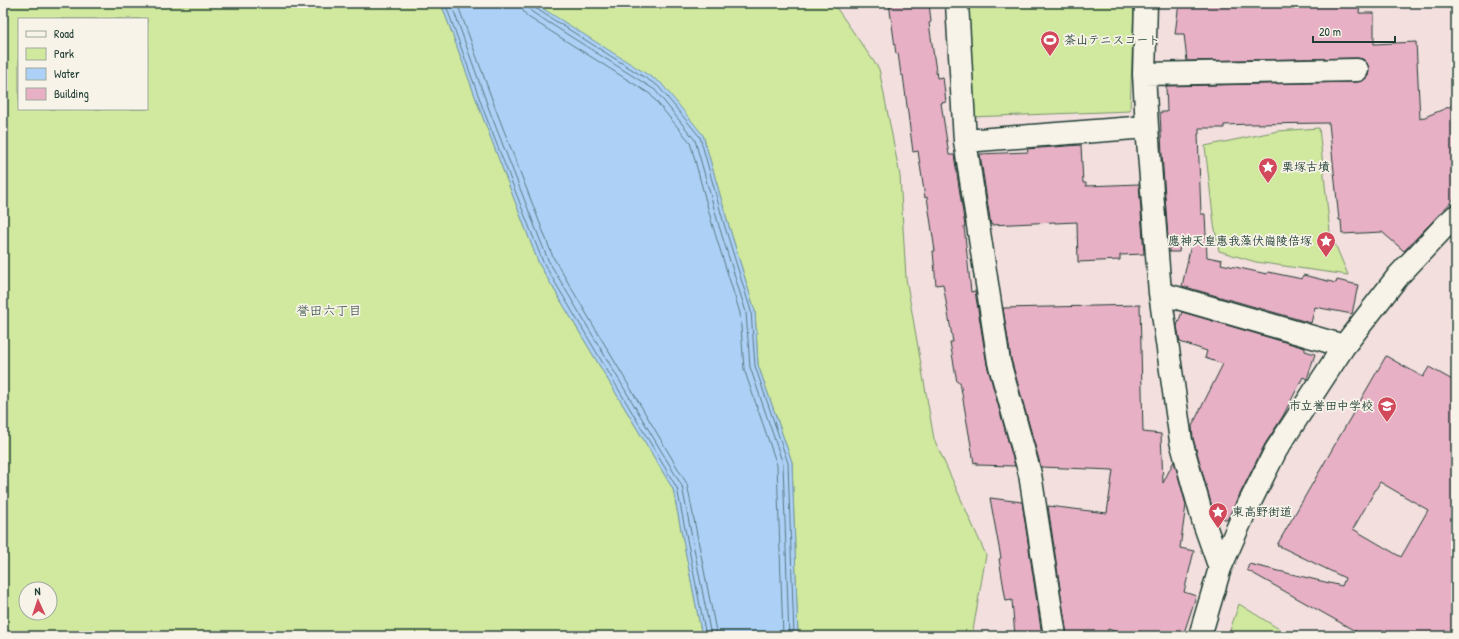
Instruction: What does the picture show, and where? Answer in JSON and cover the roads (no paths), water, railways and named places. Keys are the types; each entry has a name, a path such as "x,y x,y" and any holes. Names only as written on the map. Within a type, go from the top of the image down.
{"street":[{"path":"957,3 965,141 999,362 1030,474 1056,636"},
{"path":"1146,3 1144,74 1160,292 1181,441 1203,520 1220,568"},
{"path":"1144,74 1357,70"},
{"path":"965,141 1147,128"},
{"path":"1200,636 1220,568 1243,516 1276,450 1344,346 1399,275 1456,216"},
{"path":"1160,292 1344,346"}],"water":[{"path":"441,3 534,3 661,83 703,135 755,311 758,365 792,462 798,636 702,636 673,489 539,264"}],"place":[{"name":"茶山テニスコート","path":"1050,57"},
{"name":"栗塚古墳","path":"1268,184"},
{"name":"應神天皇惠我藻伏崗陵倍塚","path":"1326,258"},
{"name":"市立誉田中学校","path":"1387,423"},
{"name":"東高野街道","path":"1218,529"}],"district":[{"name":"誉田六丁目","path":"329,310"}]}
